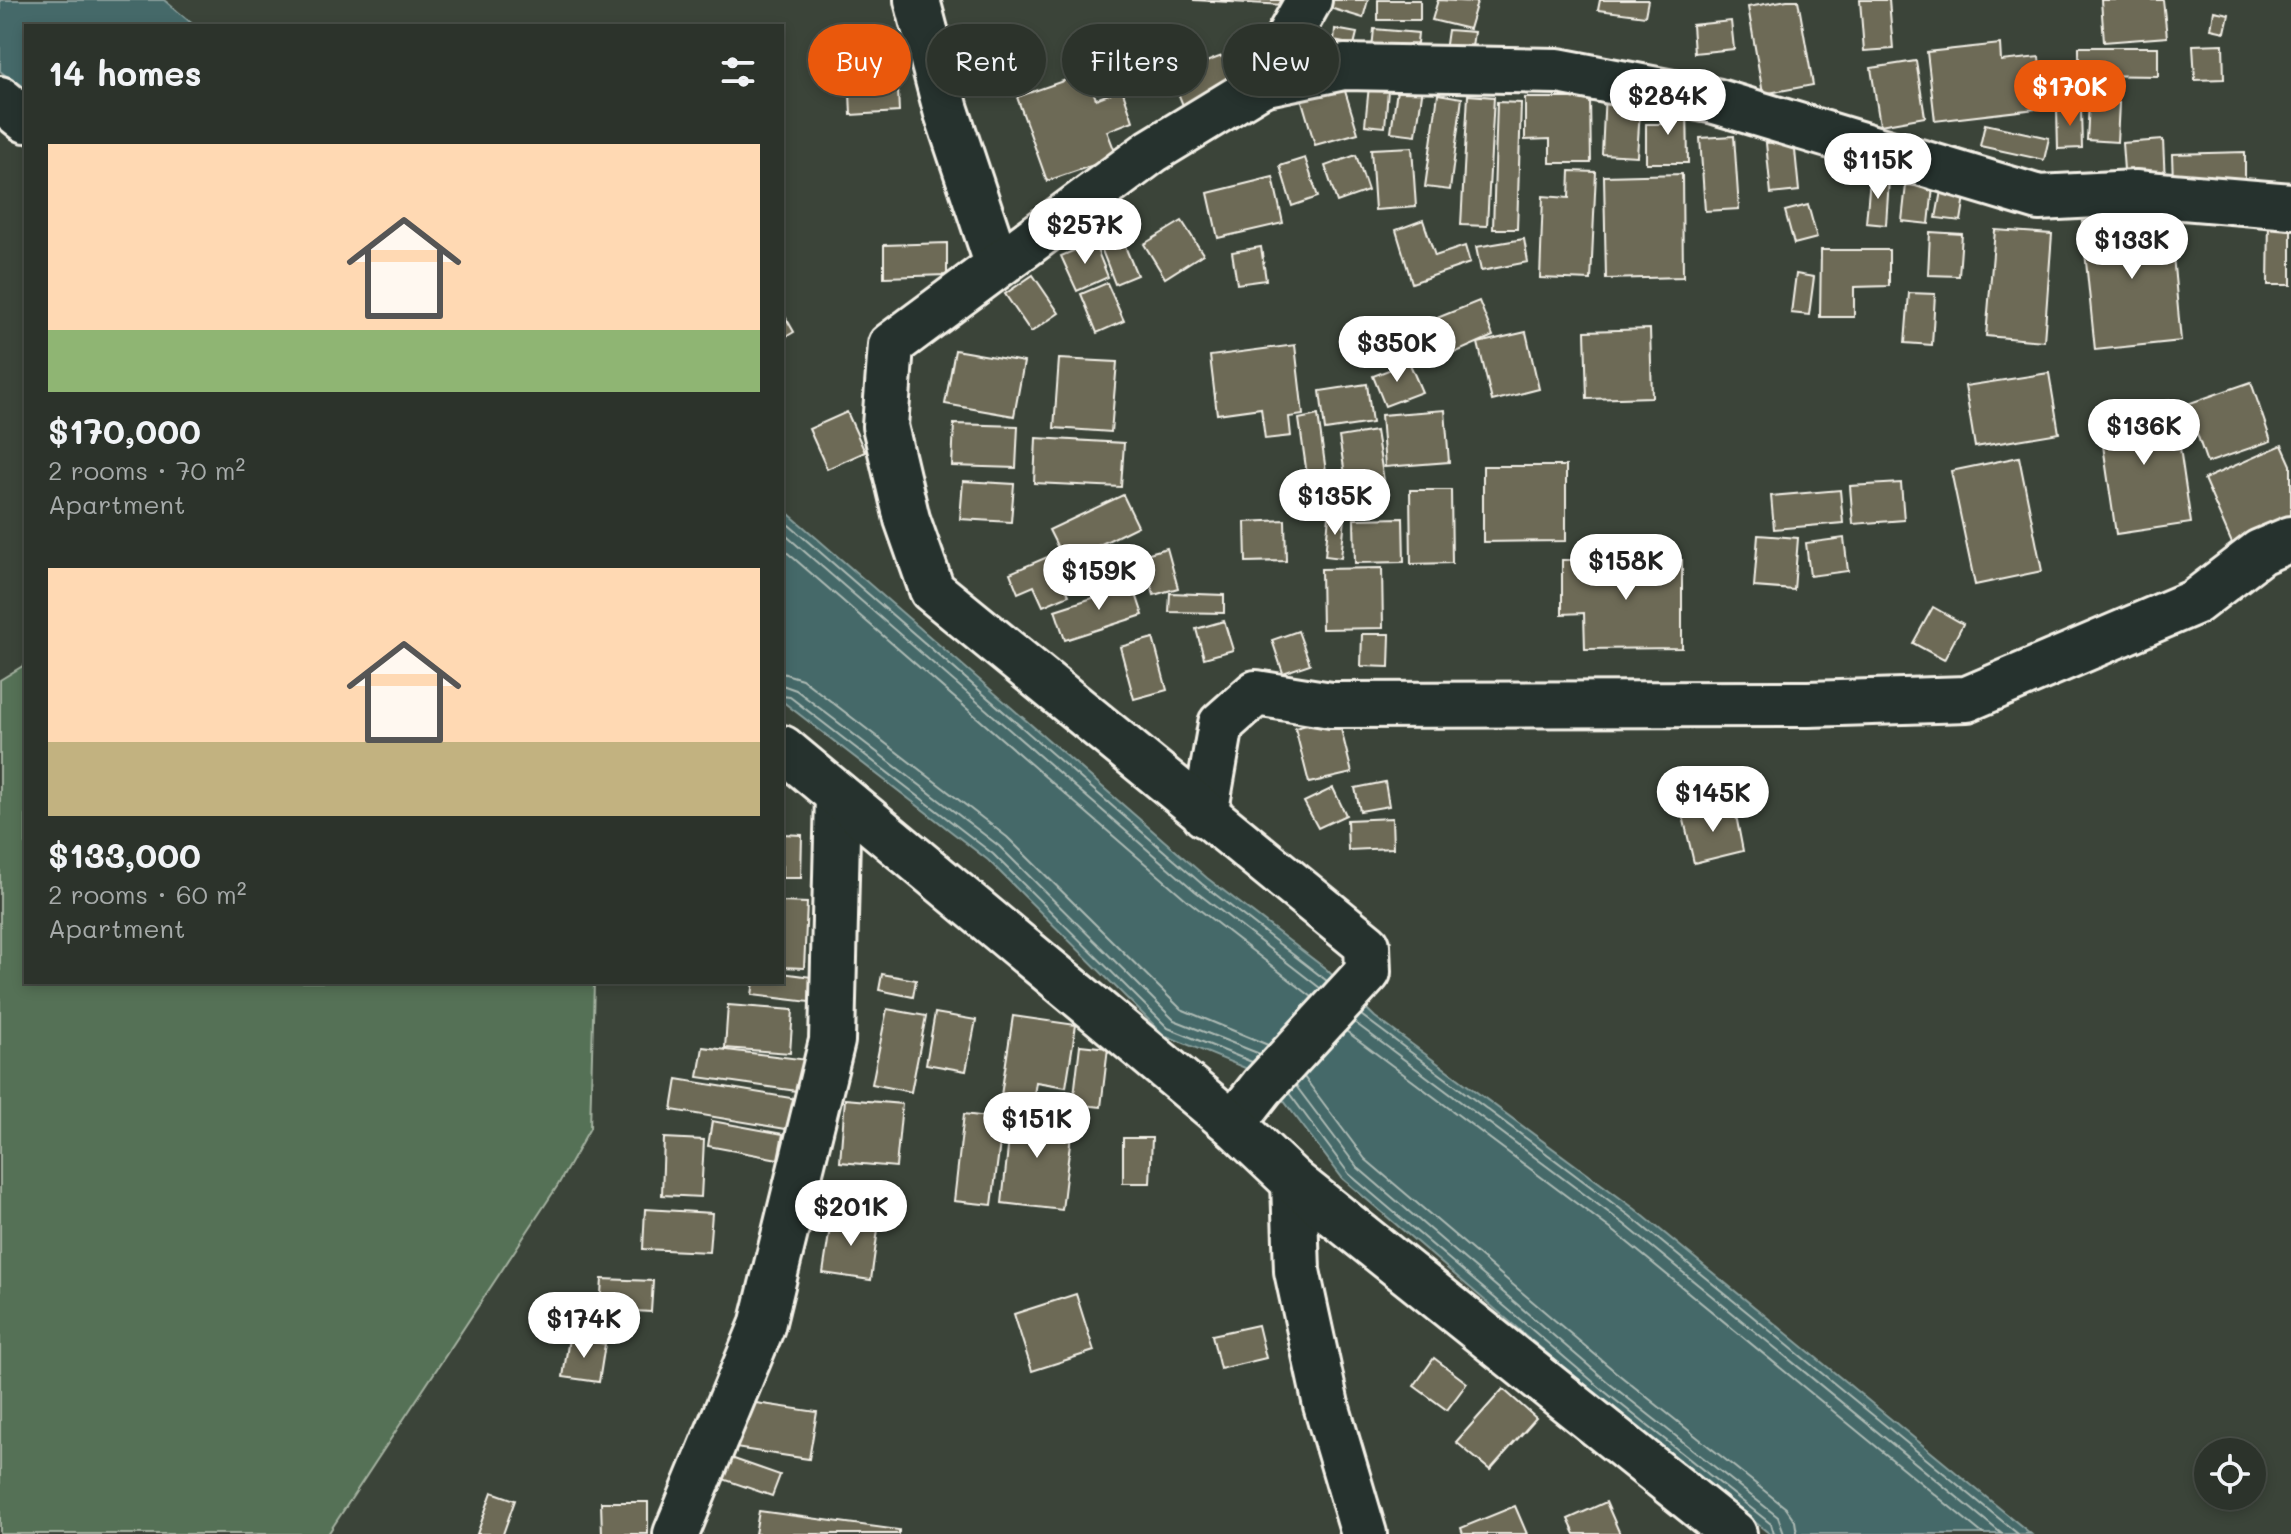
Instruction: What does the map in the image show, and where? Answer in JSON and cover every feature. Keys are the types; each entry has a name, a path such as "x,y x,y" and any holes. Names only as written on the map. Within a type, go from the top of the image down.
{"street":[{"path":"917,0 946,110 997,263"},
{"path":"1296,24 1309,0"},
{"path":"1339,68 1558,71 1715,101 2039,198 2135,193 2291,206"},
{"path":"1233,1124 1262,1087 1368,972 1367,945 932,590 907,519 885,426 891,345 997,263 1152,151 1242,96"},
{"path":"0,99 24,118"},
{"path":"1205,815 1221,724 1256,693 1331,705 1808,704 1967,699 2195,602 2260,552 2291,539"},
{"path":"784,750 1233,1124 1294,1182 1734,1534"},
{"path":"676,1534 762,1326 832,1041 838,795"},
{"path":"1294,1182 1297,1271 1326,1405 1364,1534"}],"green space":[{"path":"24,665 24,984 594,984 590,1128 558,1185 328,1534 0,1534 0,680"}],"water":[{"path":"0,0 164,0 193,24 24,24 24,90 0,71"},
{"path":"784,510 1207,878 1326,969 1375,1017 1635,1209 2031,1534 1770,1534 1599,1398 1343,1179 1265,1076 1164,1035 988,860 784,703"}],"building":[{"path":"1193,0 1284,0 1284,5"},
{"path":"1322,0 1368,0 1363,18 1320,5"},
{"path":"1378,0 1420,0 1420,20 1378,20"},
{"path":"1438,0 1477,2 1469,29 1432,20"},
{"path":"1600,0 1648,0 1645,16 1598,10"},
{"path":"1798,0 1813,85 1763,94 1748,7"},
{"path":"1860,0 1889,0 1893,49 1864,51"},
{"path":"2101,0 2163,0 2167,37 2104,42"},
{"path":"2214,11 2229,14 2225,32 2211,29"},
{"path":"1731,21 1734,49 1694,53 1692,25"},
{"path":"1374,29 1418,33 1416,53 1372,49"},
{"path":"1339,30 1357,33 1354,45 1339,42"},
{"path":"1448,30 1474,32 1471,54 1445,51"},
{"path":"2000,44 2001,61 2039,57 2044,108 1935,121 1927,52"},
{"path":"2223,44 2224,79 2195,80 2193,45"},
{"path":"2079,47 2158,47 2158,76 2079,75"},
{"path":"1222,56 1223,96 1228,96 1186,113 1179,96 1207,96 1207,62"},
{"path":"1916,61 1925,117 1880,125 1871,68"},
{"path":"1370,76 1389,78 1385,127 1365,125"},
{"path":"1399,76 1424,80 1416,135 1391,132"},
{"path":"1339,79 1358,133 1315,145 1300,96 1339,96"},
{"path":"1062,81 1062,96 1095,96 1096,99 1124,96 1133,121 1107,131 1117,157 1047,181 1017,97 1046,96 1046,87"},
{"path":"1605,92 1641,94 1637,156 1602,154"},
{"path":"1438,94 1462,98 1450,190 1425,187"},
{"path":"1468,95 1494,97 1487,226 1461,225"},
{"path":"850,96 898,96 899,112 851,115"},
{"path":"1525,98 1590,98 1591,163 1550,163 1550,139 1525,140"},
{"path":"1497,102 1521,103 1517,229 1493,229"},
{"path":"2089,102 2119,103 2117,142 2087,140"},
{"path":"1661,106 1687,106 1688,163 1646,163 1646,124 1661,124"},
{"path":"2081,108 2082,148 2058,149 2057,109"},
{"path":"1985,124 2049,138 2044,160 1980,146"},
{"path":"1734,136 1739,209 1705,211 1700,138"},
{"path":"1794,140 1799,191 1771,194 1766,143"},
{"path":"2163,140 2165,182 2125,184 2122,143"},
{"path":"1412,147 1416,207 1375,210 1371,149"},
{"path":"2245,152 2245,180 2173,181 2172,154"},
{"path":"1356,155 1368,191 1337,202 1325,166"},
{"path":"1305,158 1318,197 1292,206 1280,166"},
{"path":"1570,171 1596,172 1591,280 1540,278 1543,196 1569,198"},
{"path":"1682,174 1683,277 1606,279 1604,176"},
{"path":"1273,177 1283,223 1218,238 1208,193"},
{"path":"1870,178 1889,179 1886,225 1866,223"},
{"path":"1943,180 1967,184 1961,221 1936,218"},
{"path":"1906,185 1933,187 1929,224 1902,221"},
{"path":"1808,205 1817,238 1794,244 1785,211"},
{"path":"2169,213 2181,341 2095,350 2082,222"},
{"path":"1423,220 1435,256 1465,246 1470,263 1412,283 1396,230"},
{"path":"2269,220 2291,220 2291,285 2268,285"},
{"path":"1182,221 1203,254 1165,278 1144,244"},
{"path":"1995,230 2052,234 2044,341 1986,336"},
{"path":"1119,232 1137,275 1115,284 1098,240"},
{"path":"1930,232 1962,234 1959,276 1928,275"},
{"path":"1524,239 1528,262 1481,271 1476,247"},
{"path":"1094,242 1108,277 1077,291 1061,256"},
{"path":"947,243 947,275 884,277 884,245"},
{"path":"1261,247 1266,280 1237,284 1232,252"},
{"path":"1821,250 1889,250 1889,286 1854,287 1854,317 1820,317"},
{"path":"1796,274 1814,277 1809,315 1791,313"},
{"path":"1033,275 1059,313 1031,332 1005,294"},
{"path":"1107,283 1124,321 1097,333 1081,294"},
{"path":"1909,293 1935,294 1932,345 1905,343"},
{"path":"1479,301 1493,336 1452,354 1437,318"},
{"path":"784,314 794,332 784,338"},
{"path":"1650,329 1652,397 1587,399 1585,331"},
{"path":"1526,332 1539,389 1492,401 1478,343"},
{"path":"1295,345 1303,415 1289,417 1291,436 1265,439 1261,408 1217,414 1210,356"},
{"path":"955,350 1024,362 1014,416 945,404"},
{"path":"1059,359 1117,362 1111,432 1054,428"},
{"path":"1409,362 1422,392 1385,406 1373,376"},
{"path":"2049,373 2059,433 1975,447 1965,386"},
{"path":"2251,382 2271,441 2207,463 2187,404"},
{"path":"1367,384 1372,423 1325,430 1320,391"},
{"path":"2173,400 2191,523 2116,534 2098,411"},
{"path":"1445,410 1449,462 1385,467 1381,415"},
{"path":"847,412 865,452 827,469 809,429"},
{"path":"1318,415 1329,493 1310,496 1299,419"},
{"path":"954,424 1018,426 1016,468 952,466"},
{"path":"1376,431 1387,500 1350,505 1339,437"},
{"path":"1036,438 1124,443 1121,487 1034,483"},
{"path":"2282,445 2291,465 2291,523 2234,548 2204,479"},
{"path":"2019,457 2042,571 1975,585 1951,471"},
{"path":"1483,466 1566,466 1566,541 1483,542"},
{"path":"963,481 1014,484 1011,522 960,519"},
{"path":"1901,483 1904,520 1853,524 1850,486"},
{"path":"1410,490 1451,490 1452,563 1411,564"},
{"path":"1840,490 1843,523 1774,529 1771,496"},
{"path":"1123,495 1138,526 1065,562 1049,530"},
{"path":"1329,516 1345,518 1341,558 1325,556"},
{"path":"1403,518 1404,562 1355,563 1354,519"},
{"path":"1285,520 1286,561 1246,562 1245,522"},
{"path":"1758,535 1798,538 1794,590 1754,587"},
{"path":"1844,538 1848,571 1810,576 1806,543"},
{"path":"1167,548 1178,588 1154,595 1142,555"},
{"path":"1052,555 1069,595 1043,606 1034,586 1018,593 1010,573"},
{"path":"1562,560 1682,560 1682,648 1585,649 1584,613 1562,614"},
{"path":"1382,568 1383,628 1322,629 1321,569"},
{"path":"1133,585 1143,615 1065,640 1055,610"},
{"path":"1170,593 1224,595 1224,613 1169,612"},
{"path":"1933,607 1963,624 1944,660 1913,643"},
{"path":"1224,621 1233,650 1204,658 1196,629"},
{"path":"1298,631 1310,664 1283,673 1272,640"},
{"path":"1362,634 1390,634 1389,667 1361,666"},
{"path":"1153,638 1167,690 1134,699 1120,647"},
{"path":"1338,717 1352,773 1309,783 1295,728"},
{"path":"1385,782 1389,806 1360,811 1355,788"},
{"path":"1333,788 1346,815 1318,828 1304,802"},
{"path":"1734,805 1743,851 1694,863 1683,816"},
{"path":"1392,818 1393,848 1348,850 1347,820"},
{"path":"784,834 802,835 801,878 784,878"},
{"path":"784,902 807,903 804,968 784,967"},
{"path":"784,973 812,977 809,1002 752,995 754,984 784,984"},
{"path":"882,974 916,980 913,997 879,990"},
{"path":"728,1005 793,1010 790,1053 725,1048"},
{"path":"887,1009 926,1016 911,1092 872,1084"},
{"path":"935,1013 976,1020 966,1071 926,1064"},
{"path":"1013,1016 1076,1025 1066,1087 1036,1082 1032,1108 1000,1102"},
{"path":"1080,1045 1108,1048 1101,1107 1073,1104"},
{"path":"703,1047 808,1060 804,1092 698,1077"},
{"path":"677,1079 797,1099 792,1130 672,1110"},
{"path":"845,1099 902,1104 896,1167 840,1162"},
{"path":"1012,1111 1073,1118 1062,1210 1002,1203"},
{"path":"964,1114 1003,1119 992,1205 954,1201"},
{"path":"712,1121 783,1134 778,1159 708,1146"},
{"path":"664,1138 704,1140 701,1197 662,1195"},
{"path":"1123,1138 1152,1138 1150,1183 1123,1183"},
{"path":"645,1209 712,1213 709,1252 643,1249"},
{"path":"832,1215 879,1222 871,1280 823,1273"},
{"path":"602,1279 653,1281 651,1312 600,1309"},
{"path":"1076,1294 1094,1351 1032,1371 1014,1314"},
{"path":"1258,1325 1266,1358 1220,1369 1212,1335"},
{"path":"569,1338 605,1344 599,1382 563,1377"},
{"path":"1434,1358 1467,1383 1447,1410 1414,1386"},
{"path":"1503,1389 1536,1418 1490,1470 1456,1442"},
{"path":"742,1401 817,1412 809,1459 735,1448"},
{"path":"731,1458 780,1475 772,1496 723,1479"},
{"path":"492,1492 515,1500 503,1534 477,1534"},
{"path":"601,1502 648,1502 648,1534 602,1534"},
{"path":"1606,1502 1620,1534 1575,1534 1568,1519"},
{"path":"1515,1506 1527,1534 1463,1534 1461,1528"},
{"path":"759,1511 899,1530 899,1534 755,1534"}]}
